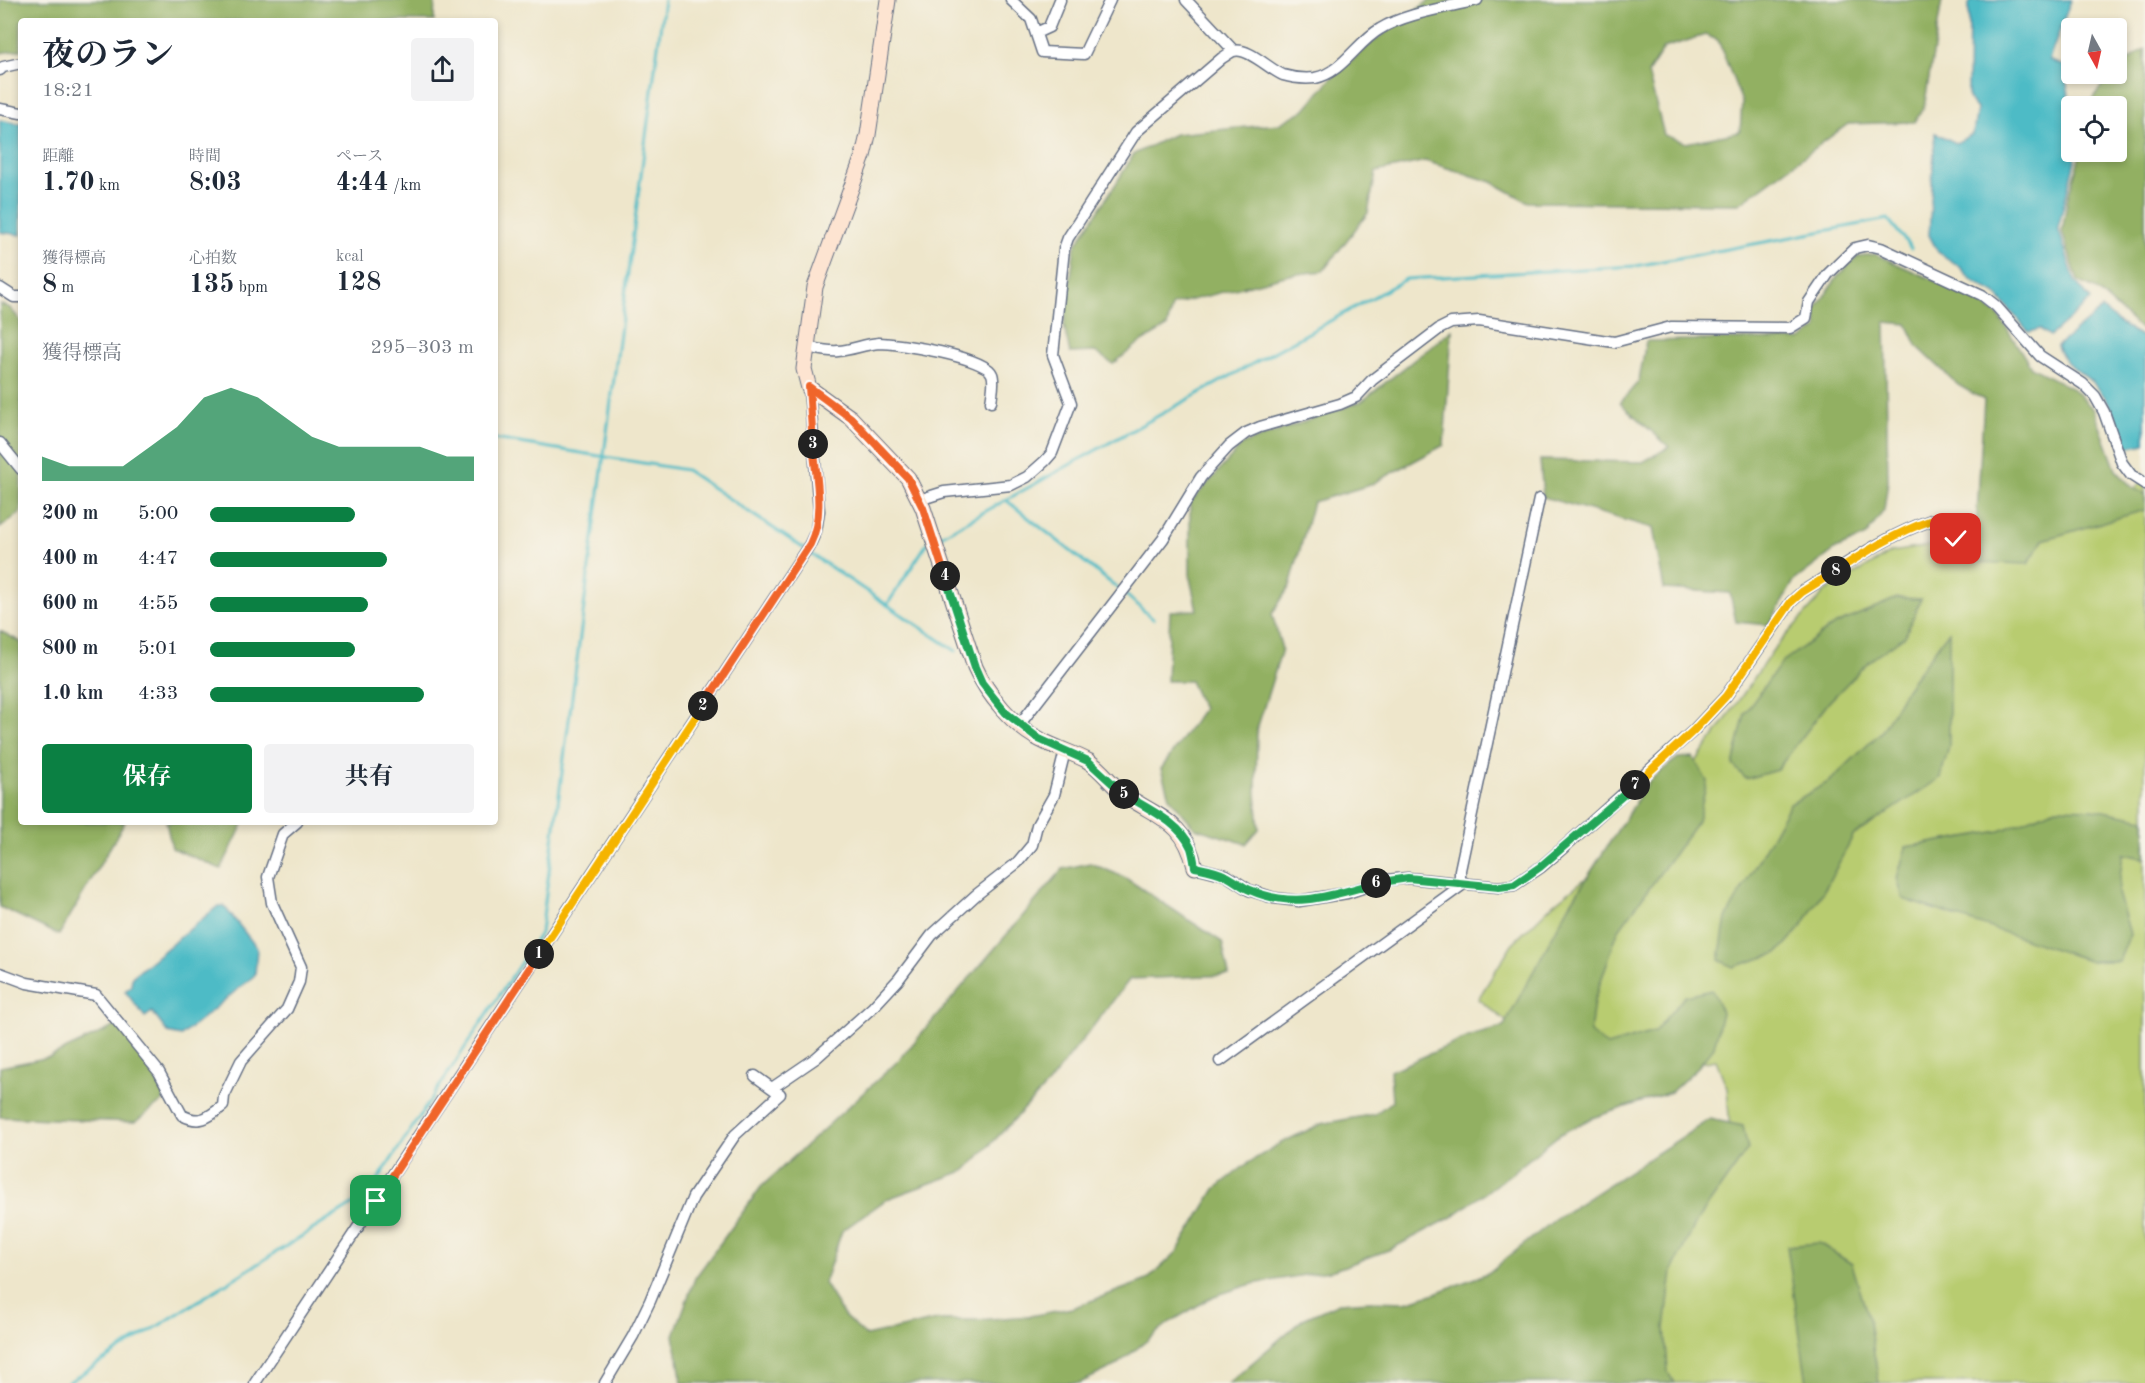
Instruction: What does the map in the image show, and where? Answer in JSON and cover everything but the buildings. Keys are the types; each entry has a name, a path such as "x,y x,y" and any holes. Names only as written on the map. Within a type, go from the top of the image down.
{"street":[{"path":"255,1383 810,544 816,531 819,511 809,387 804,369 806,347 815,287 863,156 868,135 888,0"},
{"path":"1011,0 1031,19 1042,52 1084,54 1110,0"},
{"path":"1036,33 1048,27 1060,0"},
{"path":"1186,0 1234,51"},
{"path":"920,500 944,492 1011,485 1027,477 1052,453 1071,403 1053,355 1064,249 1068,238 1136,132 1222,58 1234,51 1241,50 1282,74 1302,79 1318,77 1332,72 1363,41 1378,29 1394,21 1477,0"},
{"path":"0,70 3,67 18,64"},
{"path":"0,109 18,112"},
{"path":"1020,724 1163,539 1201,477 1229,446 1260,426 1340,404 1356,397 1372,380 1439,329 1451,323 1479,321 1614,342 1671,327 1790,328 1806,318 1809,302 1828,274 1855,248 1868,245 1881,248 1982,295 1996,306 2040,356 2083,384 2095,396 2104,412 2122,463 2130,475 2145,484"},
{"path":"0,288 18,297"},
{"path":"806,347 840,351 878,343 897,344 980,363 993,375 992,402"},
{"path":"809,387 851,418 908,478 920,500 982,683 1006,713 1039,739 1088,761 1124,794 1171,824 1184,836 1191,848 1195,867 1226,875 1248,890 1274,898 1299,900 1347,893 1386,880 1408,878 1499,887 1514,885 1563,848 1693,731 1726,696 1791,602 1802,592 1881,543 1932,520 1952,529 1958,554"},
{"path":"0,443 18,465"},
{"path":"1463,883 1462,859 1539,499"},
{"path":"772,1088 816,1058 873,1007 898,980 932,936 976,895 1017,863 1032,845 1037,825 1054,795 1065,751"},
{"path":"0,973 27,983 96,995 159,1072 182,1115 197,1121 207,1118 224,1106 224,1096 241,1061 287,1009 299,982 301,967 272,903 268,878 283,834 294,825"},
{"path":"1220,1061 1463,883"},
{"path":"605,1383 633,1336 650,1301 693,1197 735,1136 780,1094 755,1076"}],"green space":[{"path":"0,0 435,0 434,18 18,18 18,50 0,53"},
{"path":"1430,0 1942,0 1924,108 1914,122 1848,124 1739,204 1528,202 1492,182 1425,161 1376,172 1368,213 1323,271 1289,275 1172,305 1167,327 1138,344 1113,364 1095,352 1070,353 1064,326 1075,246 1134,154 1175,134 1279,124 1304,110 1335,74 1374,41","holes":["1705,35 1718,40 1742,102 1740,132 1686,143 1664,135 1648,73 1664,48"]},
{"path":"2145,49 2145,333 2095,289 2078,281 2062,232 2068,197 2078,162 2127,162 2127,96 2095,96 2103,84 2127,84 2127,61"},
{"path":"1875,254 1980,301 1999,316 2031,367 2073,389 2094,410 2116,470 2133,488 2145,494 2145,510 2043,540 2028,564 1974,562 1984,400 1958,385 1918,347 1907,324 1885,322 1888,481 1884,510 1866,536 1836,549 1794,581 1769,625 1736,622 1730,593 1664,589 1653,528 1543,497 1540,460 1643,462 1669,447 1620,403 1639,381 1646,341 1801,340 1818,328 1815,310 1838,276 1858,256"},
{"path":"0,304 10,308 18,317 18,514 0,528"},
{"path":"1452,330 1444,445 1370,485 1313,502 1290,586 1272,614 1282,649 1257,729 1256,793 1259,829 1246,844 1195,828 1169,797 1161,769 1203,709 1190,681 1167,681 1170,611 1197,610 1190,578 1190,503 1243,444 1362,401"},
{"path":"2145,479 2145,1383 1654,1383 1644,1296 1731,1146 1727,1088 1716,1060 1652,1071 1533,1042 1478,999 1512,944 1550,907 1648,828 1773,650 1825,592 1892,552 2005,533 2117,503"},
{"path":"1897,598 1921,599 1905,636 1868,662 1829,702 1777,770 1746,779 1733,765 1745,713 1782,662 1834,625"},
{"path":"0,631 18,640 18,825 123,825 59,935 0,907"},
{"path":"1949,631 1949,747 1940,778 1853,836 1802,926 1778,953 1733,967 1719,960 1726,918 1790,804 1830,781 1882,731 1906,689"},
{"path":"1693,757 1707,781 1698,821 1618,931 1594,1001 1590,1033 1607,1046 1654,1032 1685,996 1712,990 1722,1012 1714,1047 1698,1067 1671,1092 1592,1118 1560,1134 1512,1173 1450,1218 1391,1249 1334,1270 1252,1284 1214,1296 1170,1322 1115,1366 1080,1383 682,1383 674,1335 695,1278 761,1187 899,1060 1063,869 1090,863 1124,877 1222,942 1229,975 1130,979 1048,1084 966,1170 887,1199 842,1231 824,1283 844,1316 866,1336 937,1320 1030,1316 1072,1308 1147,1280 1177,1252 1215,1189 1248,1163 1281,1143 1321,1124 1375,1114 1392,1101 1390,1071 1471,1036 1503,1027 1569,906 1649,781 1678,758"},
{"path":"2056,808 2093,809 2145,819 2145,858 2123,854 2118,893 2130,934 2119,961 2091,961 1903,899 1897,878 1906,847 2000,831"},
{"path":"167,825 243,825 221,869 172,848"},
{"path":"118,1025 142,1056 165,1094 163,1101 135,1122 0,1117 0,1067 50,1057"},
{"path":"1710,1119 1743,1126 1748,1149 1697,1221 1672,1271 1665,1328 1668,1372 1674,1383 1229,1383 1303,1319 1339,1303 1405,1302 1488,1273 1557,1218"},
{"path":"1819,1243 1852,1264 1868,1317 1879,1383 1807,1383 1787,1246"}],"water":[{"path":"1971,0 2071,0 2064,18 2061,18 2061,27 2049,60 2061,65 2061,84 2067,84 2069,96 2061,96 2061,162 2074,162 2058,228 2075,281 2091,300 2050,336 2040,329 2029,332 1995,293 1973,281 1959,266 1938,252 1929,235 1935,133 1956,143 1973,134 1977,109 1968,98 1969,4"},
{"path":"0,120 18,123 18,235 0,232"},
{"path":"2102,309 2126,328 2145,338 2145,444 2127,448 2106,399 2095,385 2064,359 2057,346"},
{"path":"218,906 224,906 257,948 255,975 181,1036 168,1033 152,1012 145,1017 125,991 131,986 132,977"}],"waterway":[{"path":"67,1383 368,1195 541,932 664,0"},
{"path":"937,538 1406,279 1636,266 1888,219 1911,248"},
{"path":"498,439 686,470 803,548"},
{"path":"1006,500 1120,590"},
{"path":"887,605 928,543"},
{"path":"808,552 956,651"},
{"path":"1125,594 1153,619"}],"route":[{"path":"376,1201 810,544 816,531 819,511 809,387 851,418 908,478 915,489 975,667 982,683 1006,713 1039,739 1088,761 1124,794 1171,824 1184,836 1191,848 1195,867 1226,875 1248,890 1274,898 1299,900 1347,893 1386,880 1408,878 1507,888 1514,885 1563,848 1693,731 1726,696 1791,602 1802,592 1881,543 1932,520 1952,529 1956,539"}]}
